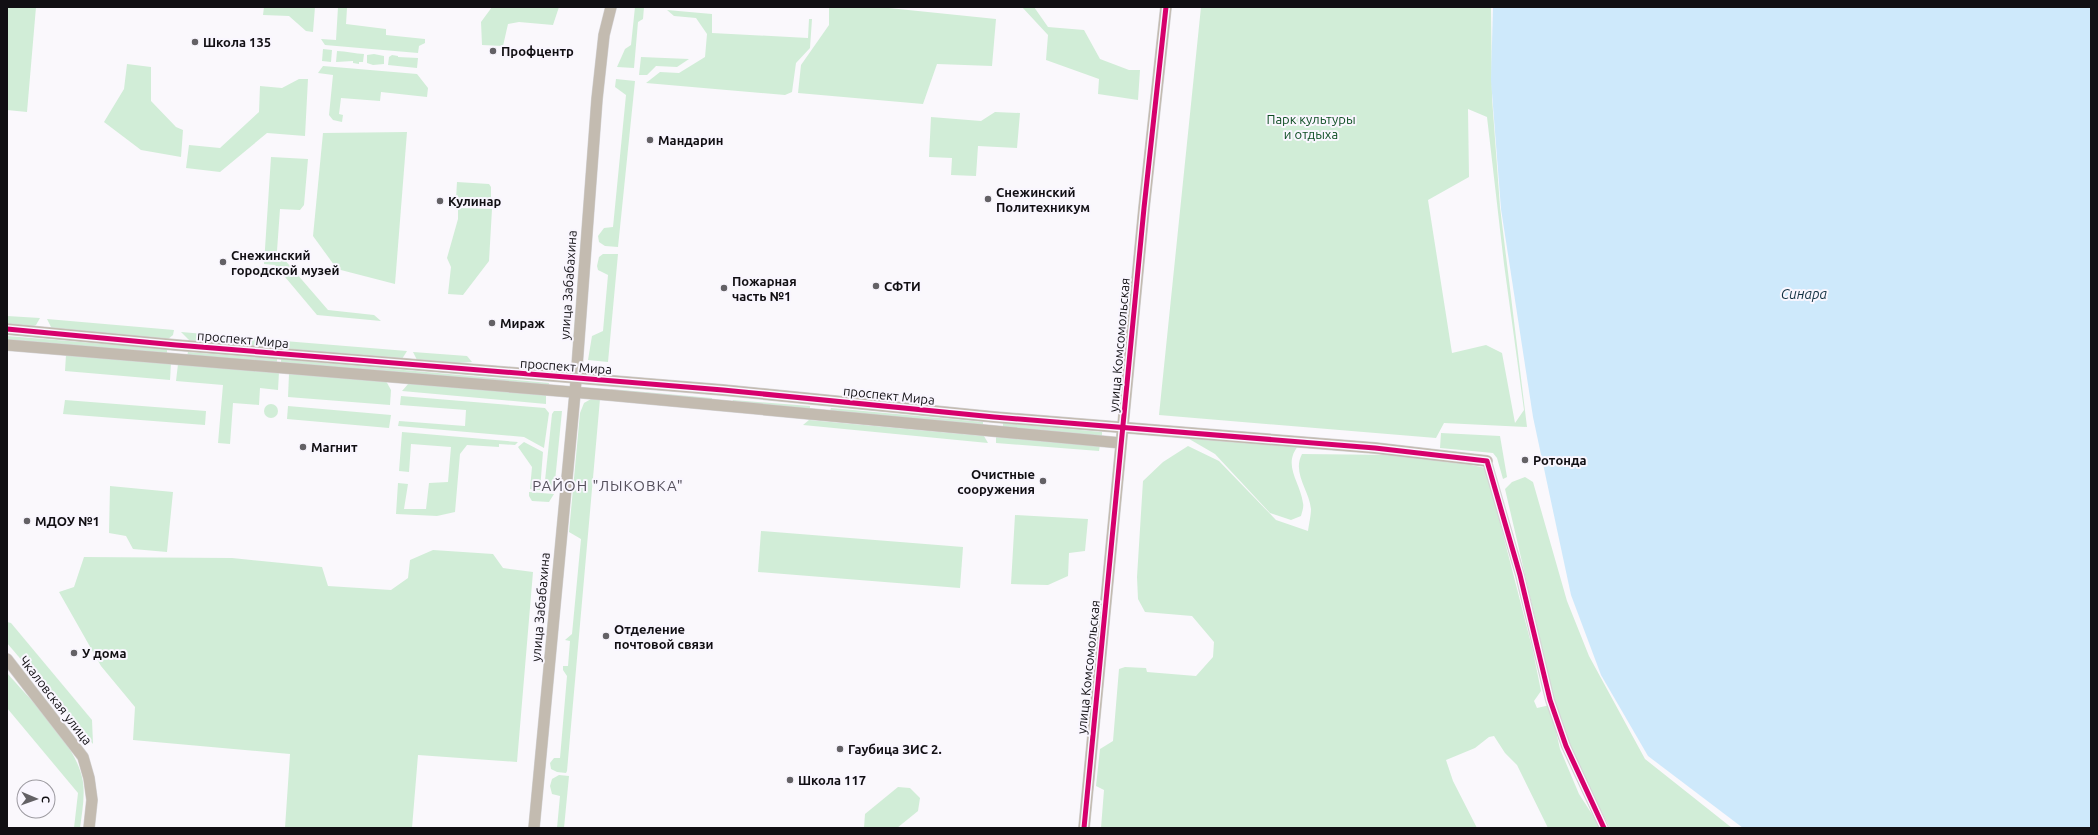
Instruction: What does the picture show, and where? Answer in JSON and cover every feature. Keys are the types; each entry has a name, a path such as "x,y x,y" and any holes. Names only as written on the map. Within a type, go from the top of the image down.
{"street":[{"name":"улица Забабахина","path":"534,828 575,393 597,99 604,35 611,7"},
{"name":"улица Комсомольская","path":"1084,828 1144,208 1166,7"},
{"name":"проспект Мира","path":"7,329 176,345 576,377 824,399 1123,429 1374,448 1487,461"},
{"name":"проспект Мира","path":"7,345 721,405 1121,444"},
{"path":"174,359 176,345"},
{"path":"721,405 723,390"},
{"path":"823,415 824,399"},
{"path":"993,431 994,417"},
{"path":"1487,461 1520,575 1550,700 1566,746 1604,828"},
{"name":"Чкаловская улица","path":"7,659 82,757 89,778 92,800 89,828"}],"green space":[{"path":"7,7 36,7 27,112 7,110"},
{"path":"264,7 315,7 313,32 306,31 289,16 263,15"},
{"path":"338,7 352,7 347,8 346,24 386,29 386,35 425,39 425,43 419,46 418,53 325,45 321,39 336,40"},
{"path":"492,7 559,7 553,25 519,22 508,24 503,46 482,45 481,22"},
{"path":"635,7 644,7 643,19 638,22 634,68 617,67 625,49 631,45"},
{"path":"829,7 879,7 996,19 992,66 937,64 923,104 798,93 801,65 829,25"},
{"path":"1022,7 1034,7 1048,27 1084,30 1100,59 1129,70 1140,70 1138,100 1098,94 1099,79 1046,60 1048,35"},
{"name":"Парк культуры и отдыха","path":"1201,7 1491,7 1492,98 1500,207 1527,427 1444,423 1436,438 1159,415","holes":["1468,109 1487,117 1504,264 1524,410 1515,423 1502,353 1486,345 1452,353 1428,200 1469,177"]},
{"path":"667,10 712,14 712,33 808,38 809,19 812,19 810,48 796,63 792,92 785,95 646,83 660,72 679,73 705,57 707,34 696,18 674,16"},
{"path":"323,49 332,50 331,62 322,61"},
{"path":"337,51 364,54 363,62 359,62 359,64 353,63 353,61 336,62"},
{"path":"374,54 384,56 384,64 373,65 367,63 367,55"},
{"path":"392,55 398,57 418,58 417,68 388,65 389,57"},
{"path":"641,57 689,59 677,67 656,66 647,75 639,75"},
{"path":"127,64 151,67 151,101 176,127 183,130 181,157 141,150 104,122 124,89"},
{"path":"323,66 417,74 428,88 427,97 381,92 380,101 341,98 339,114 343,115 342,122 333,120 329,115 333,75 318,73"},
{"path":"299,79 308,79 305,136 267,133 220,172 186,168 189,145 220,148 259,112 260,86 282,88"},
{"path":"616,79 635,81 618,247 605,246 599,242 598,236 604,228 613,227 626,95 615,87"},
{"path":"995,112 1020,113 1017,148 978,146 976,176 951,175 952,158 929,157 931,117 981,121"},
{"path":"407,132 395,284 337,269 313,236 323,133"},
{"path":"271,157 308,159 304,205 300,210 280,209 277,251 328,310 374,315 381,321 317,315 275,265 264,264"},
{"path":"457,182 489,184 491,187 491,199 487,202 456,199"},
{"path":"458,208 492,209 489,261 463,295 448,294 451,267 447,258 458,219"},
{"path":"603,254 618,254 608,362 588,360 592,336 603,331 608,275 598,270 597,266 599,257"},
{"path":"7,316 40,318 36,325 32,327 7,325"},
{"path":"47,319 174,330 173,335 168,339 52,329"},
{"path":"181,332 265,339 264,344 260,346 190,341"},
{"path":"7,336 167,349 167,354 7,340"},
{"path":"272,340 407,351 402,359 278,349"},
{"path":"188,352 277,359 277,363 187,356"},
{"path":"413,352 467,356 472,362 459,363 417,360"},
{"path":"66,355 171,363 170,380 65,371"},
{"path":"281,359 549,383 548,388 281,363"},
{"path":"178,364 279,372 278,390 260,388 259,405 233,403 230,444 218,443 223,385 176,381"},
{"path":"289,374 386,381 391,390 390,405 288,397"},
{"path":"409,383 546,395 546,404 402,391"},
{"path":"611,389 712,398 712,401 611,392"},
{"path":"401,396 545,408 549,413 544,448 524,437 398,426 399,421 465,426 466,410 400,405"},
{"path":"591,399 600,399 566,773 557,772 551,769 550,763 554,758 560,758 567,676 563,670 563,666 568,666 570,641 565,640 572,634 581,539 569,532 580,413 584,403"},
{"path":"65,400 206,411 205,425 63,414"},
{"path":"733,400 810,406 810,409 732,403"},
{"path":"268,404 274,404 278,408 278,414 274,418 268,418 264,414 264,408"},
{"path":"288,406 391,415 389,428 287,419"},
{"path":"831,408 983,422 983,425 830,411"},
{"path":"554,411 562,411 554,491 544,490 552,414"},
{"path":"809,420 984,436 988,443 803,425"},
{"path":"1003,423 1102,432 1102,436 1003,427"},
{"path":"402,432 518,442 515,445 499,444 499,447 467,445 460,454 455,512 437,516 396,514 398,483 408,484 404,509 426,509 429,483 448,482 451,447 411,444 409,472 399,471"},
{"path":"1441,433 1500,436 1507,477 1503,479 1497,458 1493,453 1440,448"},
{"path":"1184,436 1300,444 1292,459 1292,466 1303,503 1301,516 1291,520 1270,513 1215,454"},
{"path":"996,437 1100,445 1099,451 996,443"},
{"path":"524,442 543,452 540,490 530,489 532,467 518,447"},
{"path":"1188,446 1219,461 1276,520 1308,531 1311,509 1310,502 1300,475 1299,461 1302,454 1395,455 1441,459 1486,468 1533,651 1541,691 1534,701 1537,708 1550,705 1560,749 1579,794 1601,828 1548,828 1517,765 1505,753 1494,736 1489,737 1475,748 1446,760 1453,781 1477,828 1101,828 1104,790 1096,786 1100,749 1113,741 1119,669 1125,667 1146,668 1147,672 1196,676 1213,657 1214,642 1192,616 1145,612 1138,599 1137,577 1143,481 1163,462"},
{"path":"1525,477 1533,482 1567,601 1589,656 1645,759 1732,828 1610,828 1588,787 1570,745 1554,699 1505,489 1512,482"},
{"path":"110,486 173,492 167,552 133,549 126,536 109,533"},
{"path":"529,492 554,494 549,502 532,501 529,496"},
{"path":"1015,515 1088,519 1085,551 1069,553 1068,576 1048,585 1011,584"},
{"path":"761,531 963,547 960,588 758,572"},
{"path":"433,550 493,554 503,568 533,572 517,762 418,755 412,828 285,828 290,754 133,740 135,707 101,666 59,592 74,587 84,557 232,558 322,567 328,586 391,590 408,578 410,560"},
{"path":"7,622 11,623 92,720 93,744 7,643"},
{"path":"7,673 52,724 72,753 79,768 83,782 84,793 80,828 74,828 78,793 7,708"},
{"path":"559,775 569,776 564,828 557,828 560,796 552,794 550,786 552,779"},
{"path":"898,787 910,788 920,798 918,811 897,828 864,828 865,814"}],"water":[{"name":"Синара","path":"1493,7 2091,7 2091,828 1743,828 1648,756 1601,675 1571,595 1533,417 1501,209 1491,80"}],"cycle path":[{"path":"1084,828 1144,208 1166,7"},
{"path":"7,329 176,345 723,390 994,417 1375,448 1487,461 1520,575 1550,700 1566,746 1604,828"}],"place":[{"name":"Школа 135","path":"195,42"},
{"name":"Профцентр","path":"493,51"},
{"name":"Мандарин","path":"650,140"},
{"name":"Снежинский Политехникум","path":"988,199"},
{"name":"Кулинар","path":"440,201"},
{"name":"Снежинский городской музей","path":"223,262"},
{"name":"СФТИ","path":"876,286"},
{"name":"Пожарная часть №1","path":"724,288"},
{"name":"Мираж","path":"492,323"},
{"name":"Магнит","path":"303,447"},
{"name":"Ротонда","path":"1525,460"},
{"name":"Очистные сооружения","path":"1043,481"},
{"name":"МДОУ №1","path":"27,521"},
{"name":"Отделение почтовой связи","path":"606,636"},
{"name":"У дома","path":"74,653"},
{"name":"Гаубица ЗИС 2.","path":"840,749"},
{"name":"Школа 117","path":"790,780"}],"district":[{"name":"РАЙОН \"ЛЫКОВКА\"","path":"608,486"}]}
